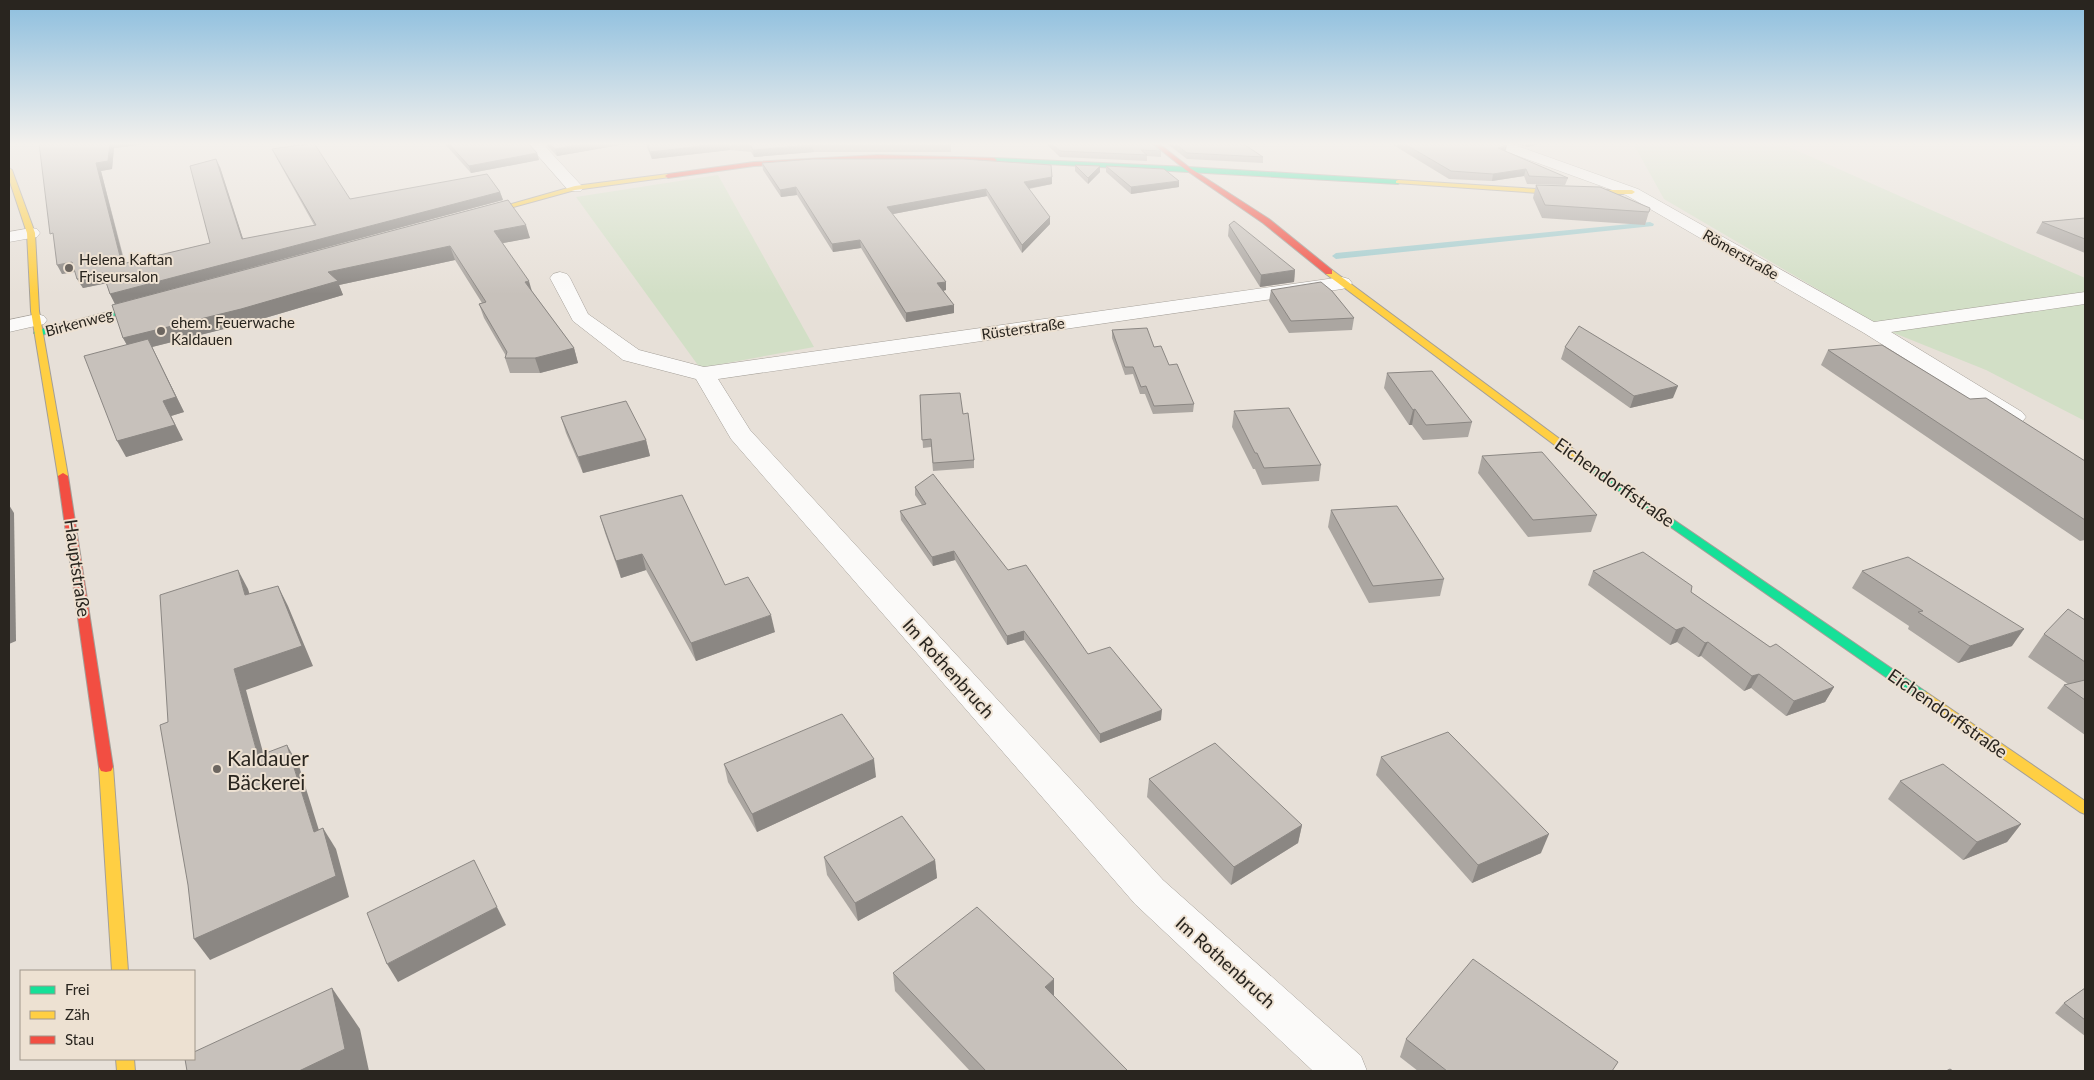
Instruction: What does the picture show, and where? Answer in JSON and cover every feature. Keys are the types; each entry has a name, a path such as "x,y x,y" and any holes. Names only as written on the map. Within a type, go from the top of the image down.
{"street":[{"name":"Hauptstraße","path":"17,193 31,232 34,304 37,326 70,514 108,779 120,970"},
{"path":"466,218 555,193"},
{"name":"Eichendorffstraße","path":"1225,193 1266,221 1342,283 1571,452 2085,808"},
{"name":"Römerstraße","path":"1634,193 1871,329 2028,426"},
{"path":"9,237 31,232"},
{"path":"560,278 580,317 631,355 704,374"},
{"name":"Rüsterstraße","path":"704,374 1342,283"},
{"path":"1871,329 2085,298"},
{"name":"Birkenweg","path":"37,326 160,300"},
{"path":"9,326 37,326"},
{"name":"Im Rothenbruch","path":"704,374 740,434 1149,892 1345,1071"}],"green space":[{"path":"599,193 728,193 814,347 700,368 576,197"},
{"path":"1661,193 1894,193 2085,278 2085,421 1986,370 1889,331 1664,199"}],"building":[{"path":"45,193 104,193 122,264 210,243 197,193 227,193 242,239 316,225 298,193 346,193 350,199 381,193 495,193 110,294 103,273 77,279 72,262 57,265 53,233 50,234"},
{"path":"800,193 962,193 887,207 946,282 937,283 954,305 906,313 860,240 832,244"},
{"path":"989,193 1032,193 1050,217 1022,245"},
{"path":"1540,193 1615,193 1650,208 1649,212 1545,205"},
{"path":"508,200 526,225 494,231 529,281 525,282 574,348 535,358 505,358 507,352 479,304 486,302 450,246 328,272 338,281 241,309 123,338 112,305"},
{"path":"2085,218 2085,239 2042,222"},
{"path":"1234,221 1295,270 1261,275 1229,225"},
{"path":"1321,282 1332,291 1354,318 1291,321 1271,290"},
{"path":"1579,326 1678,386 1634,396 1565,347"},
{"path":"1147,328 1154,347 1161,346 1169,365 1177,364 1194,404 1154,406 1146,386 1141,387 1133,367 1125,367 1112,330"},
{"path":"148,339 176,397 163,401 175,425 117,441 84,356"},
{"path":"1882,345 1970,399 1986,398 2085,461 2085,520 1828,350"},
{"path":"1432,371 1472,422 1426,425 1387,373"},
{"path":"960,393 963,414 968,413 974,460 933,463 931,439 922,440 920,395"},
{"path":"626,401 646,440 578,457 561,417"},
{"path":"1289,408 1321,465 1264,468 1234,411"},
{"path":"1542,452 1597,515 1533,520 1482,456"},
{"path":"933,474 1008,570 1026,565 1088,654 1110,647 1162,710 1100,734 1024,631 1007,636 954,551 932,557 900,511 926,504 915,487"},
{"path":"682,495 725,585 748,577 771,615 691,643 642,554 616,561 600,516"},
{"path":"1397,506 1444,579 1373,586 1331,510"},
{"path":"1643,552 1692,586 1691,592 1770,647 1776,644 1834,687 1794,701 1759,674 1752,676 1708,642 1705,643 1684,627 1676,630 1593,571"},
{"path":"1908,557 2024,629 1970,646 1918,612 1923,611 1862,571"},
{"path":"238,570 245,595 278,586 302,646 234,669 258,756 287,745 314,832 323,828 336,876 194,939 188,885 160,725 168,722 160,595"},
{"path":"2068,609 2085,620 2085,662 2044,634"},
{"path":"2085,680 2085,700 2064,685"},
{"path":"842,714 874,759 752,814 724,764"},
{"path":"1448,732 1549,834 1478,865 1381,757"},
{"path":"1215,743 1302,825 1234,867 1149,779"},
{"path":"1943,764 2021,824 1977,842 1900,781"},
{"path":"902,816 935,860 855,903 824,857"},
{"path":"474,860 497,907 387,964 367,913"},
{"path":"977,907 1054,979 1045,987 1128,1071 986,1071 893,973"},
{"path":"1473,959 1618,1062 1612,1071 1447,1071 1406,1039"},
{"path":"332,988 345,1049 299,1071 187,1071 185,1060 195,1060 195,1052"},
{"path":"2085,988 2085,1020 2064,1003"}],"waterway":[{"path":"1336,256 1650,224"}],"traffic: fast":[{"path":"38,333 151,303"},
{"path":"1580,459 1921,695"}],"traffic: slow":[{"path":"17,193 31,233 35,311 63,476"},
{"path":"477,215 555,193"},
{"path":"1329,272 1580,459"},
{"path":"1921,695 2085,808"},
{"path":"106,767 120,970"},
{"path":"125,1060 126,1071"}],"traffic: jam":[{"path":"1225,193 1266,221 1329,272"},
{"path":"63,476 106,767"}],"place":[{"name":"Helena Kaftan Friseursalon","path":"69,268"},
{"name":"ehem. Feuerwache Kaldauen","path":"161,331"},
{"name":"Kaldauer Bäckerei","path":"217,769"}]}
